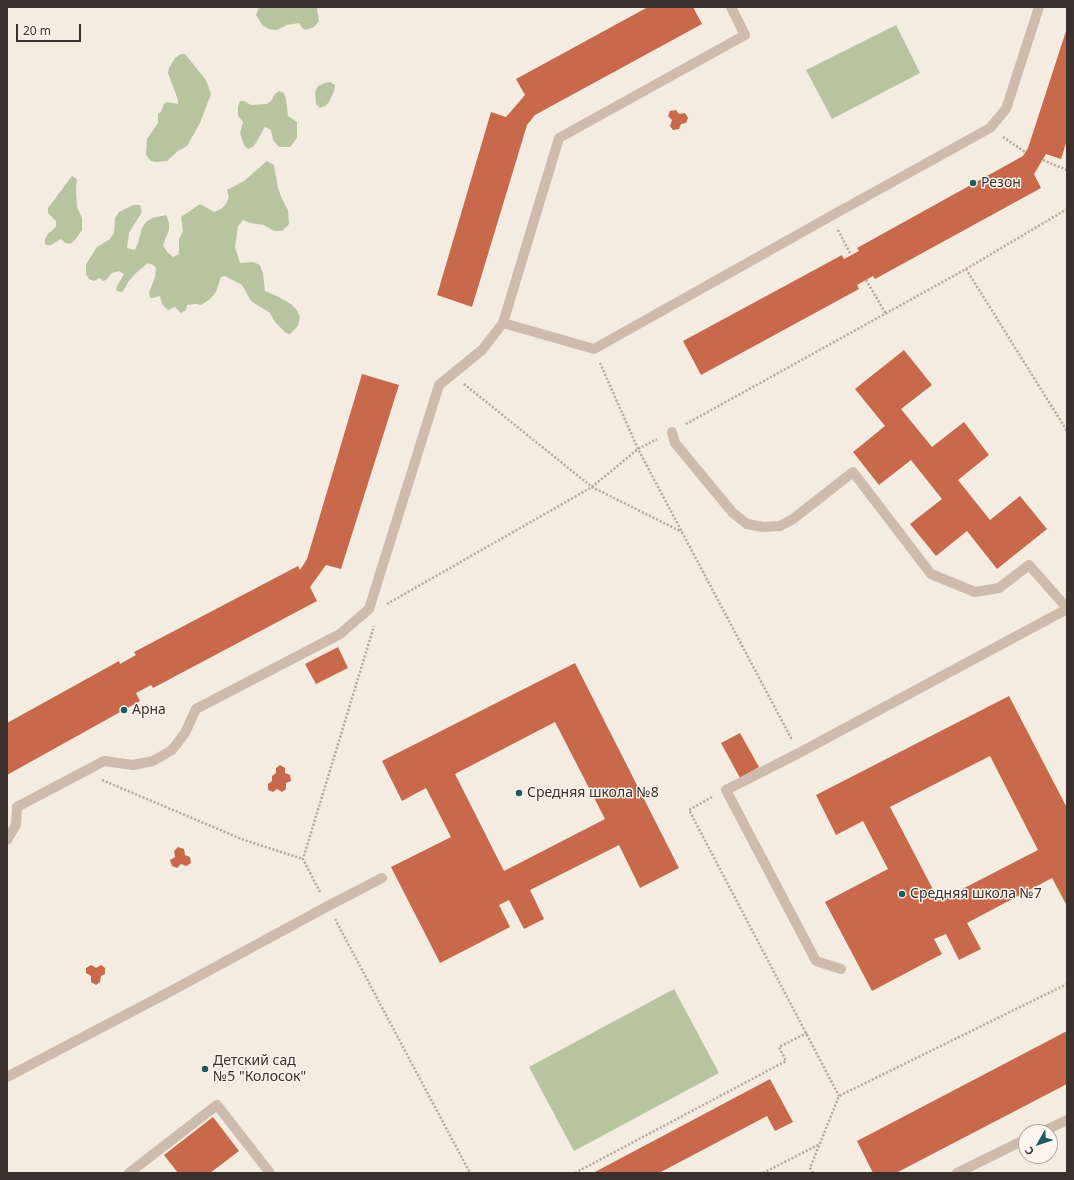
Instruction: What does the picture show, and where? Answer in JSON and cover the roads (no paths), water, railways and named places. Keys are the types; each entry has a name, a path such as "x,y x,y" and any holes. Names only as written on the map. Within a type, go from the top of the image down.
{"street":[{"path":"7,840 16,825 17,807 104,761 133,765 154,762 172,750 185,733 196,709 340,634 369,609 440,385 482,350 503,323 559,138 745,35 731,7"},
{"path":"503,323 594,350 990,128 1006,109 1039,7"},
{"path":"672,432 675,442 733,513 747,524 763,527 780,526 793,519 853,472 931,574 975,592 999,588 1029,565 1067,608 799,753 726,790 816,961 841,969"},
{"path":"7,1077 382,878"},
{"path":"130,1173 217,1105 270,1173"},
{"path":"956,1173 1018,1144"}],"place":[{"name":"Резон","path":"973,183"},
{"name":"Арна","path":"124,710"},
{"name":"Средняя школа №8","path":"519,793"},
{"name":"Средняя школа №7","path":"902,894"},
{"name":"Детский сад №5 \"Колосок\"","path":"205,1069"}]}
